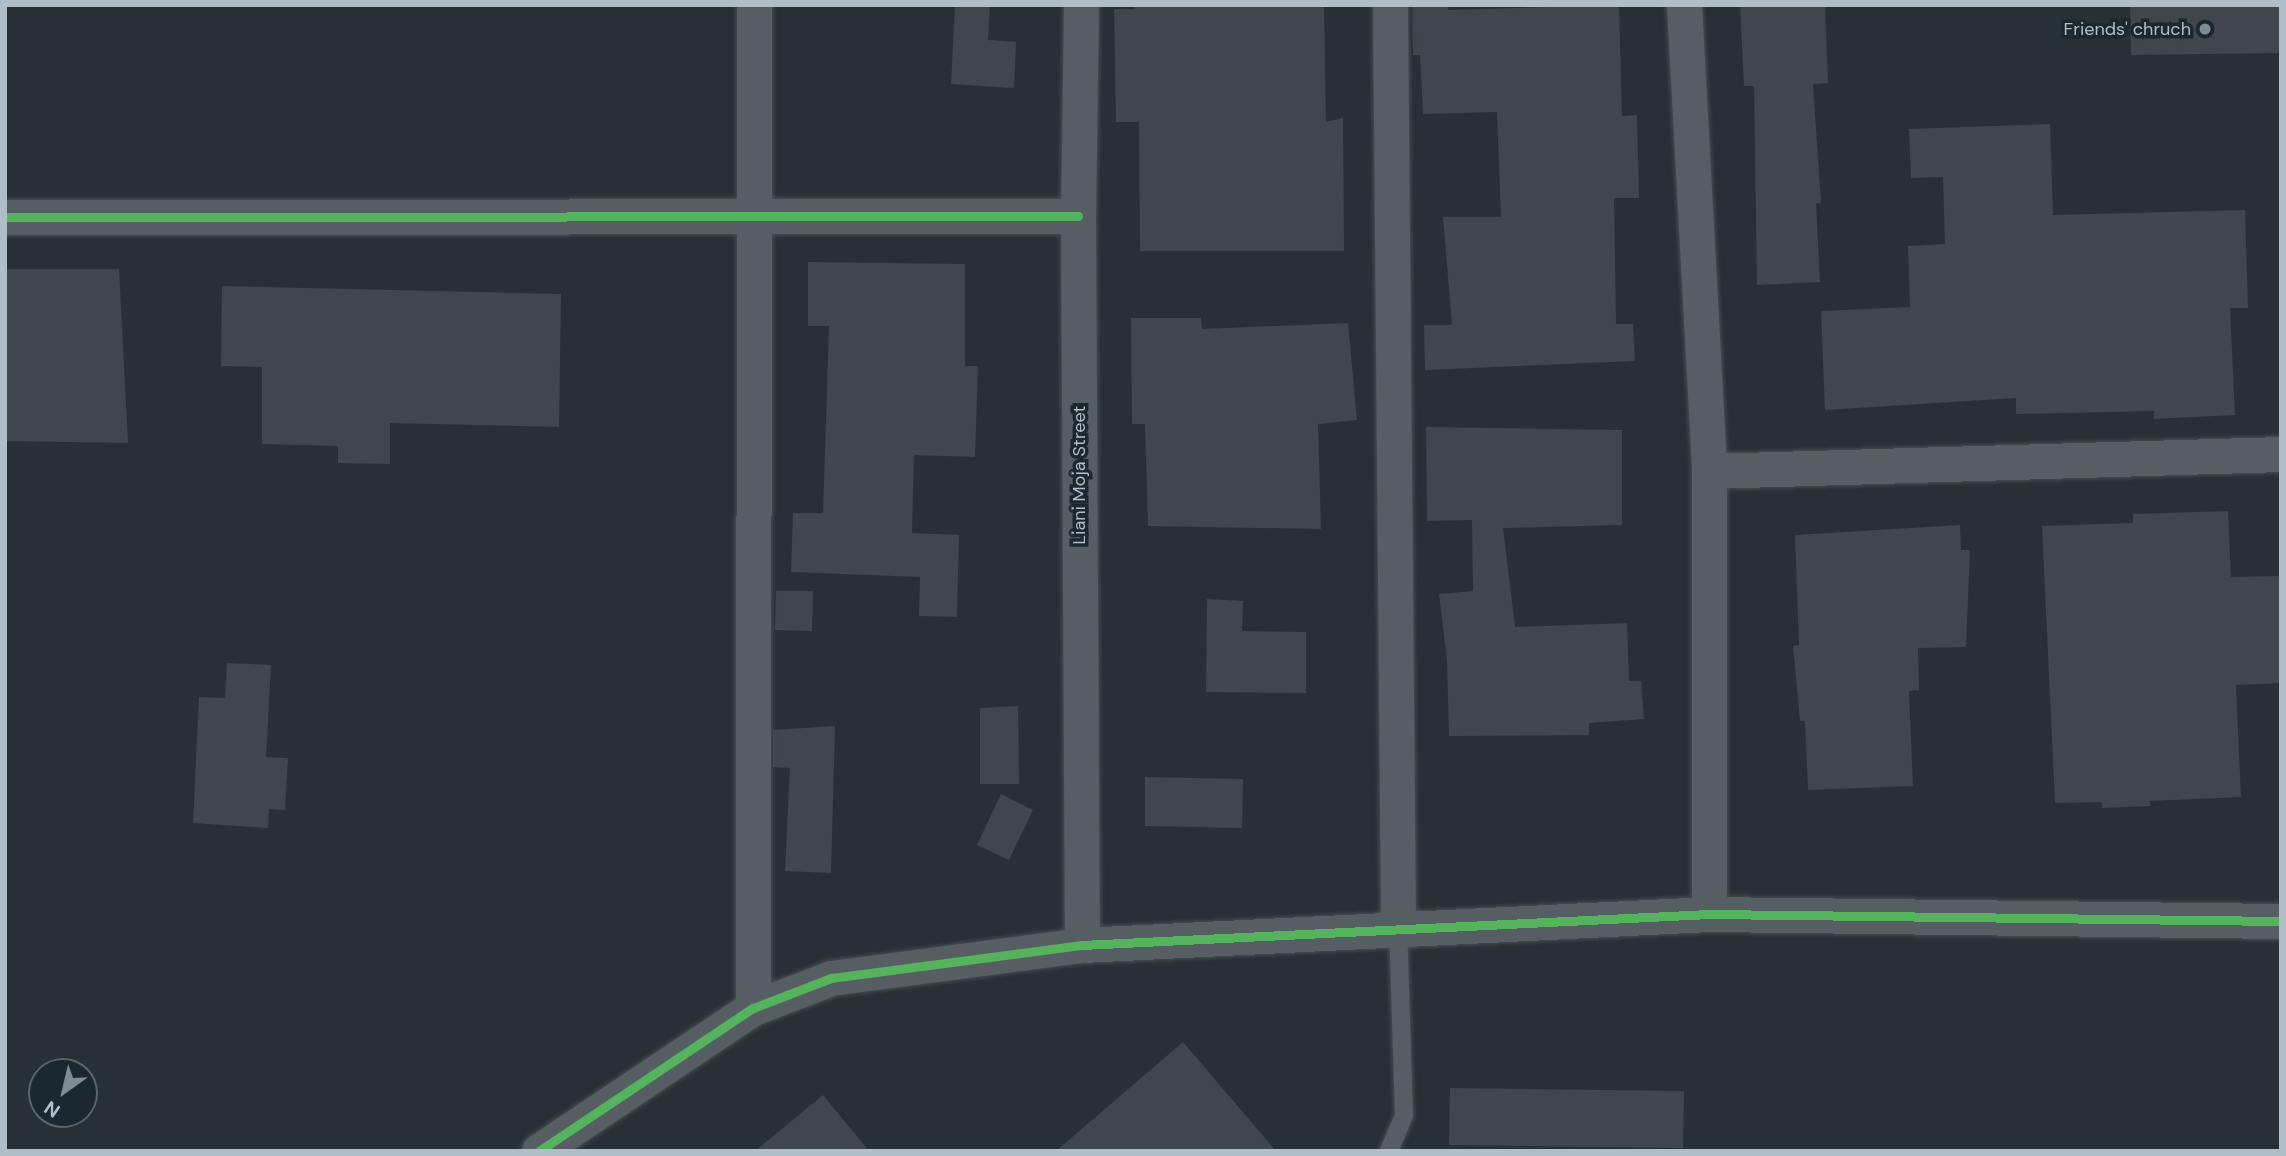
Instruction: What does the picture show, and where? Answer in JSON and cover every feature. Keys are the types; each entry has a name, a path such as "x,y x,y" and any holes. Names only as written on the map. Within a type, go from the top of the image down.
{"street":[{"path":"753,1008 754,5"},
{"name":"Liani Moja Street","path":"1081,5 1078,216 1082,945"},
{"path":"1390,5 1398,928"},
{"path":"1684,5 1709,471 1709,914"},
{"path":"5,217 1078,216"},
{"path":"1709,471 2281,454"},
{"path":"539,1151 753,1008 831,978 1082,945 1709,914 2281,921"}],"lane":[{"path":"1389,1151 1404,1116 1398,928"}],"building":[{"path":"955,5 990,5 988,40 1016,42 1014,88 951,84"},
{"path":"1135,5 1324,5 1326,122 1343,118 1344,251 1140,251 1139,122 1116,122 1114,9 1135,9"},
{"path":"1412,5 1448,5 1448,10 1619,5 1622,116 1637,115 1639,198 1614,198 1616,324 1633,324 1635,361 1425,370 1424,325 1452,325 1443,217 1501,217 1497,112 1423,114 1420,55 1413,55"},
{"path":"1740,5 1825,5 1828,83 1813,84 1821,203 1816,203 1820,282 1757,285 1754,86 1744,86"},
{"name":"Friends' chruch","path":"2130,5 2281,5 2281,53 2131,55"},
{"path":"2050,124 2053,215 2245,210 2248,308 2230,308 2235,415 2154,419 2154,411 2016,414 2016,398 1825,410 1821,311 1910,307 1908,246 1945,244 1943,177 1911,178 1909,129"},
{"path":"808,262 965,264 965,366 978,366 975,457 914,455 912,533 959,535 957,617 919,616 920,577 791,572 793,513 823,513 829,326 808,326"},
{"path":"5,269 119,269 128,443 5,441"},
{"path":"222,286 561,294 559,427 390,423 390,464 338,463 338,446 262,444 262,367 221,366"},
{"path":"1131,318 1201,318 1202,329 1348,323 1357,420 1318,424 1321,529 1148,526 1145,424 1132,424"},
{"path":"1426,427 1622,430 1622,525 1503,528 1515,627 1627,623 1629,681 1641,681 1644,719 1589,723 1589,735 1449,736 1447,660 1439,594 1473,591 1472,520 1427,521"},
{"path":"2228,511 2231,577 2281,576 2281,683 2236,685 2241,797 2150,801 2150,806 2102,808 2102,802 2055,803 2042,526 2133,523 2133,514"},
{"path":"1960,525 1961,550 1970,550 1966,647 1918,648 1919,690 1909,691 1913,786 1808,790 1805,721 1800,721 1793,646 1799,645 1795,535"},
{"path":"776,591 813,591 812,631 775,630"},
{"path":"1207,599 1243,601 1242,631 1306,632 1306,693 1206,692"},
{"path":"227,663 271,665 266,757 288,758 285,810 269,809 268,828 193,823 199,697 225,698"},
{"path":"1018,706 1019,784 980,784 980,708"},
{"path":"835,726 831,873 785,871 790,768 773,767 773,730"},
{"path":"1145,777 1243,779 1242,828 1145,826"},
{"path":"1001,794 1033,810 1009,860 977,845"},
{"path":"1183,1042 1276,1151 1056,1151"},
{"path":"1450,1088 1684,1091 1683,1148 1449,1145"},
{"path":"823,1095 869,1151 755,1151"}],"cycle path":[{"path":"5,217 1078,216"},
{"path":"539,1151 753,1008 831,978 1082,945 1709,914 2281,921"}],"place":[{"name":"Friends' chruch","path":"2205,29"}]}
